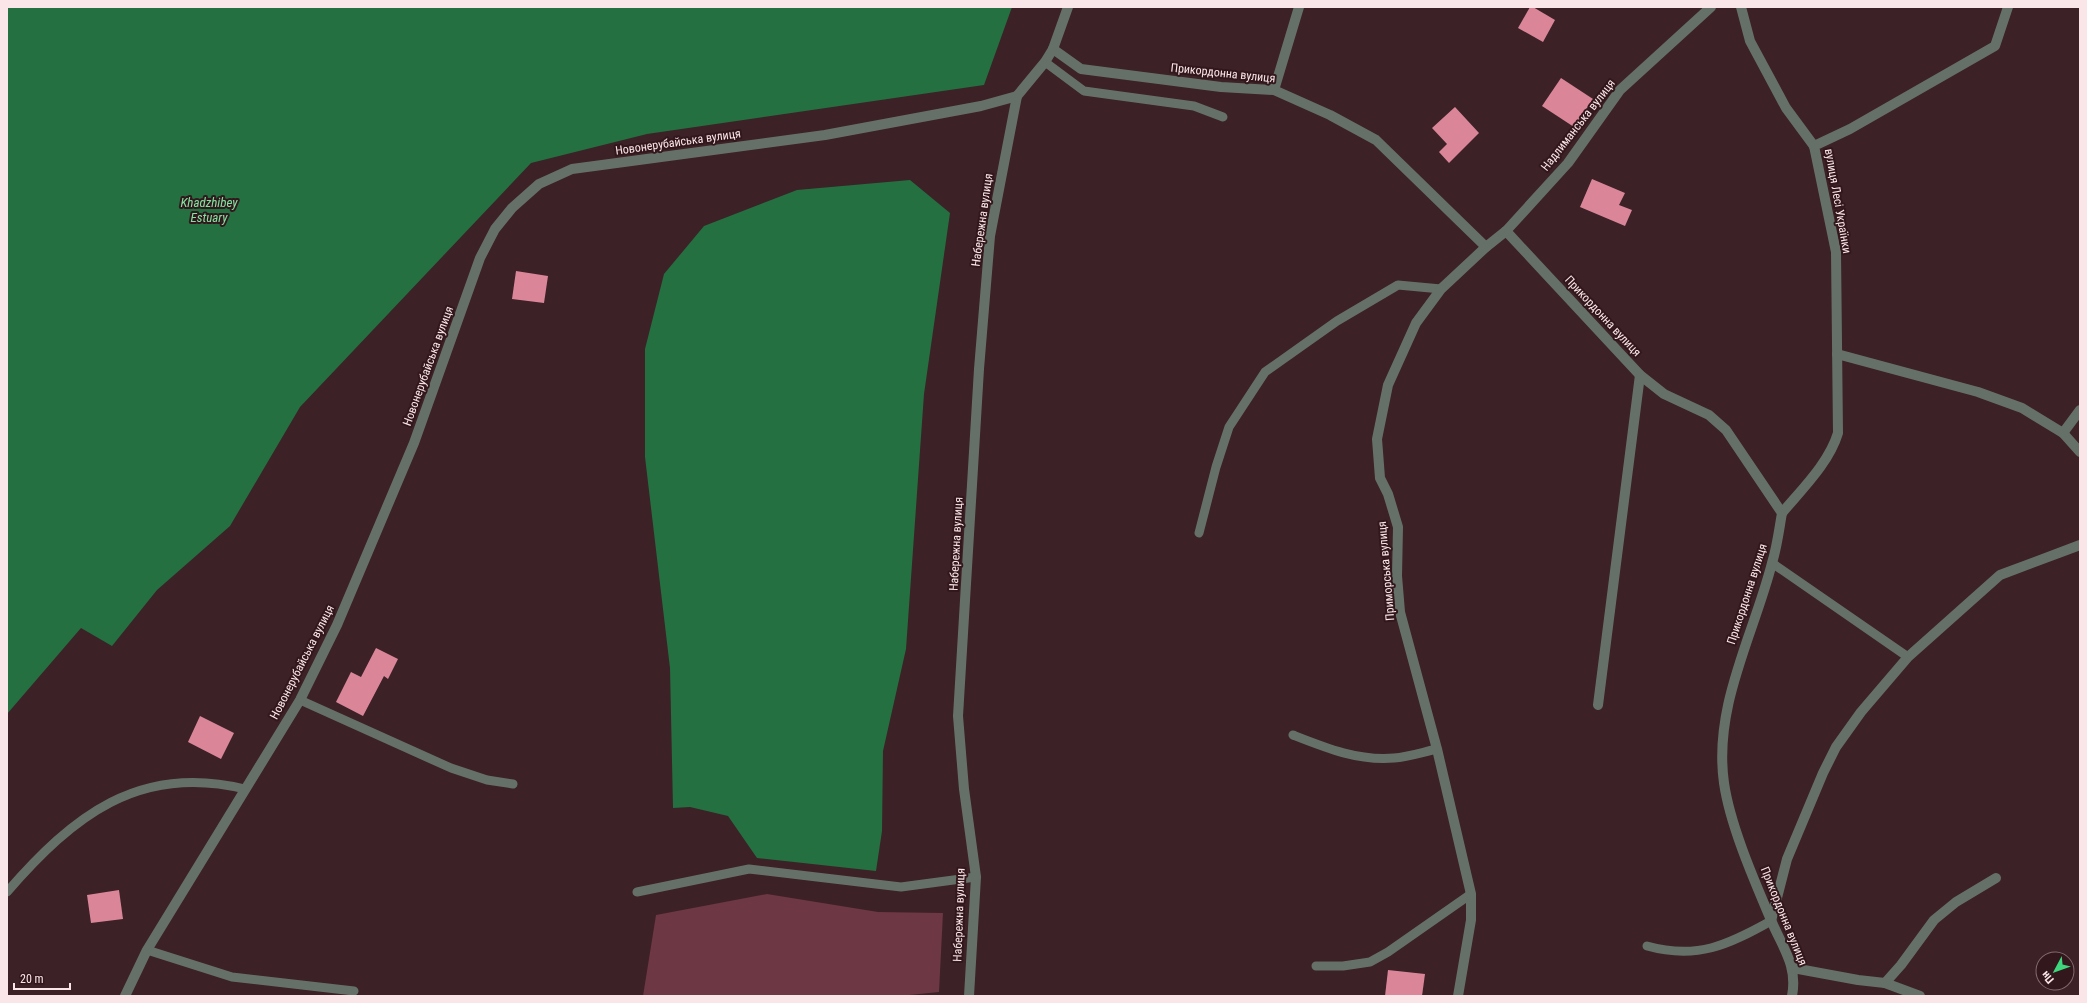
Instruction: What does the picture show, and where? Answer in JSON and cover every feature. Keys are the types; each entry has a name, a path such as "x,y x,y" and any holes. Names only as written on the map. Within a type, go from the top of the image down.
{"street":[{"path":"1017,96 1045,62 1053,48 1068,7"},
{"path":"1274,90 1299,7"},
{"name":"Надлиманська вулиця","path":"1506,231 1568,163 1620,90 1711,7"},
{"path":"1741,7 1750,42 1786,108 1814,146"},
{"name":"вулиця Лесі Українки","path":"1782,513 1835,444 1838,433 1836,252 1814,146 1850,129 1995,46 2008,7"},
{"name":"Прикордонна вулиця","path":"1053,48 1081,69 1221,86 1274,90 1330,115 1376,140 1486,247"},
{"name":"Новонерубайська вулиця","path":"125,996 147,950 300,700 338,626 414,443 480,258 495,229 512,208 539,184 572,169 826,135 981,106 1017,96"},
{"name":"Набережна вулиця","path":"969,996 976,877 964,790 958,716 979,369 990,236 1017,96"},
{"name":"Прикордонна вулиця","path":"1506,231 1640,375 1664,394 1709,415 1726,430 1782,513 1772,563 1737,666 1727,713 1724,746 1724,782 1732,815 1771,921 1793,968 1792,996"},
{"name":"Приморська вулиця","path":"1458,996 1471,920 1470,894 1437,749 1400,612 1397,576 1398,527 1388,494 1380,478 1377,438 1388,385 1416,323 1441,289 1486,247 1506,231"},
{"path":"1837,354 2000,400 2022,408 2063,433 2080,452"},
{"path":"1598,705 1640,375"},
{"path":"2063,433 2080,410"},
{"path":"1771,921 1787,859 1836,747 1861,712 1908,657 2000,575 2080,545"},
{"path":"1885,983 1902,965 1934,920 1956,902 1996,878"},
{"path":"1793,968 1858,980 1885,983 1920,996"}],"lane":[{"path":"1045,62 1084,91 1194,106 1223,117"},
{"path":"1199,533 1216,467 1229,427 1264,372 1337,321 1398,285 1441,289"},
{"path":"1772,563 1908,657"},
{"path":"300,700 451,768 487,780 512,784"},
{"path":"1293,735 1338,753 1367,758 1395,758 1437,749"},
{"path":"7,892 57,839 82,819 118,797 158,785 197,782 227,784 245,789"},
{"path":"637,892 749,869 901,886 976,877"},
{"path":"1316,966 1343,966 1370,962 1388,952 1470,894"},
{"path":"1647,946 1673,951 1689,952 1718,948 1771,921"},
{"path":"147,950 232,977 354,991"}],"shaded area":[{"path":"767,894 878,912 943,913 939,992 900,996 643,996 656,915"}],"water":[{"name":"Khadzhibey Estuary","path":"7,7 1012,7 984,85 647,134 531,163 300,407 230,526 157,590 112,646 81,628 7,714"},
{"path":"910,180 950,213 924,394 906,649 883,751 882,831 876,871 757,858 728,816 690,807 673,808 670,668 645,457 645,349 664,274 704,226 797,190"}],"building":[{"path":"1530,7 1533,7 1555,20 1543,42 1518,28"},
{"path":"1561,78 1593,99 1574,127 1542,106"},
{"path":"1455,107 1479,133 1449,163 1439,152 1447,144 1432,128"},
{"path":"1592,179 1625,193 1619,205 1632,210 1625,226 1580,207"},
{"path":"516,271 548,276 544,303 512,299"},
{"path":"376,648 398,659 388,679 384,676 363,716 336,702 351,672 361,677"},
{"path":"200,716 234,733 221,759 188,742"},
{"path":"119,890 123,919 91,923 87,895"},
{"path":"1388,970 1425,974 1422,996 1385,996"}]}
